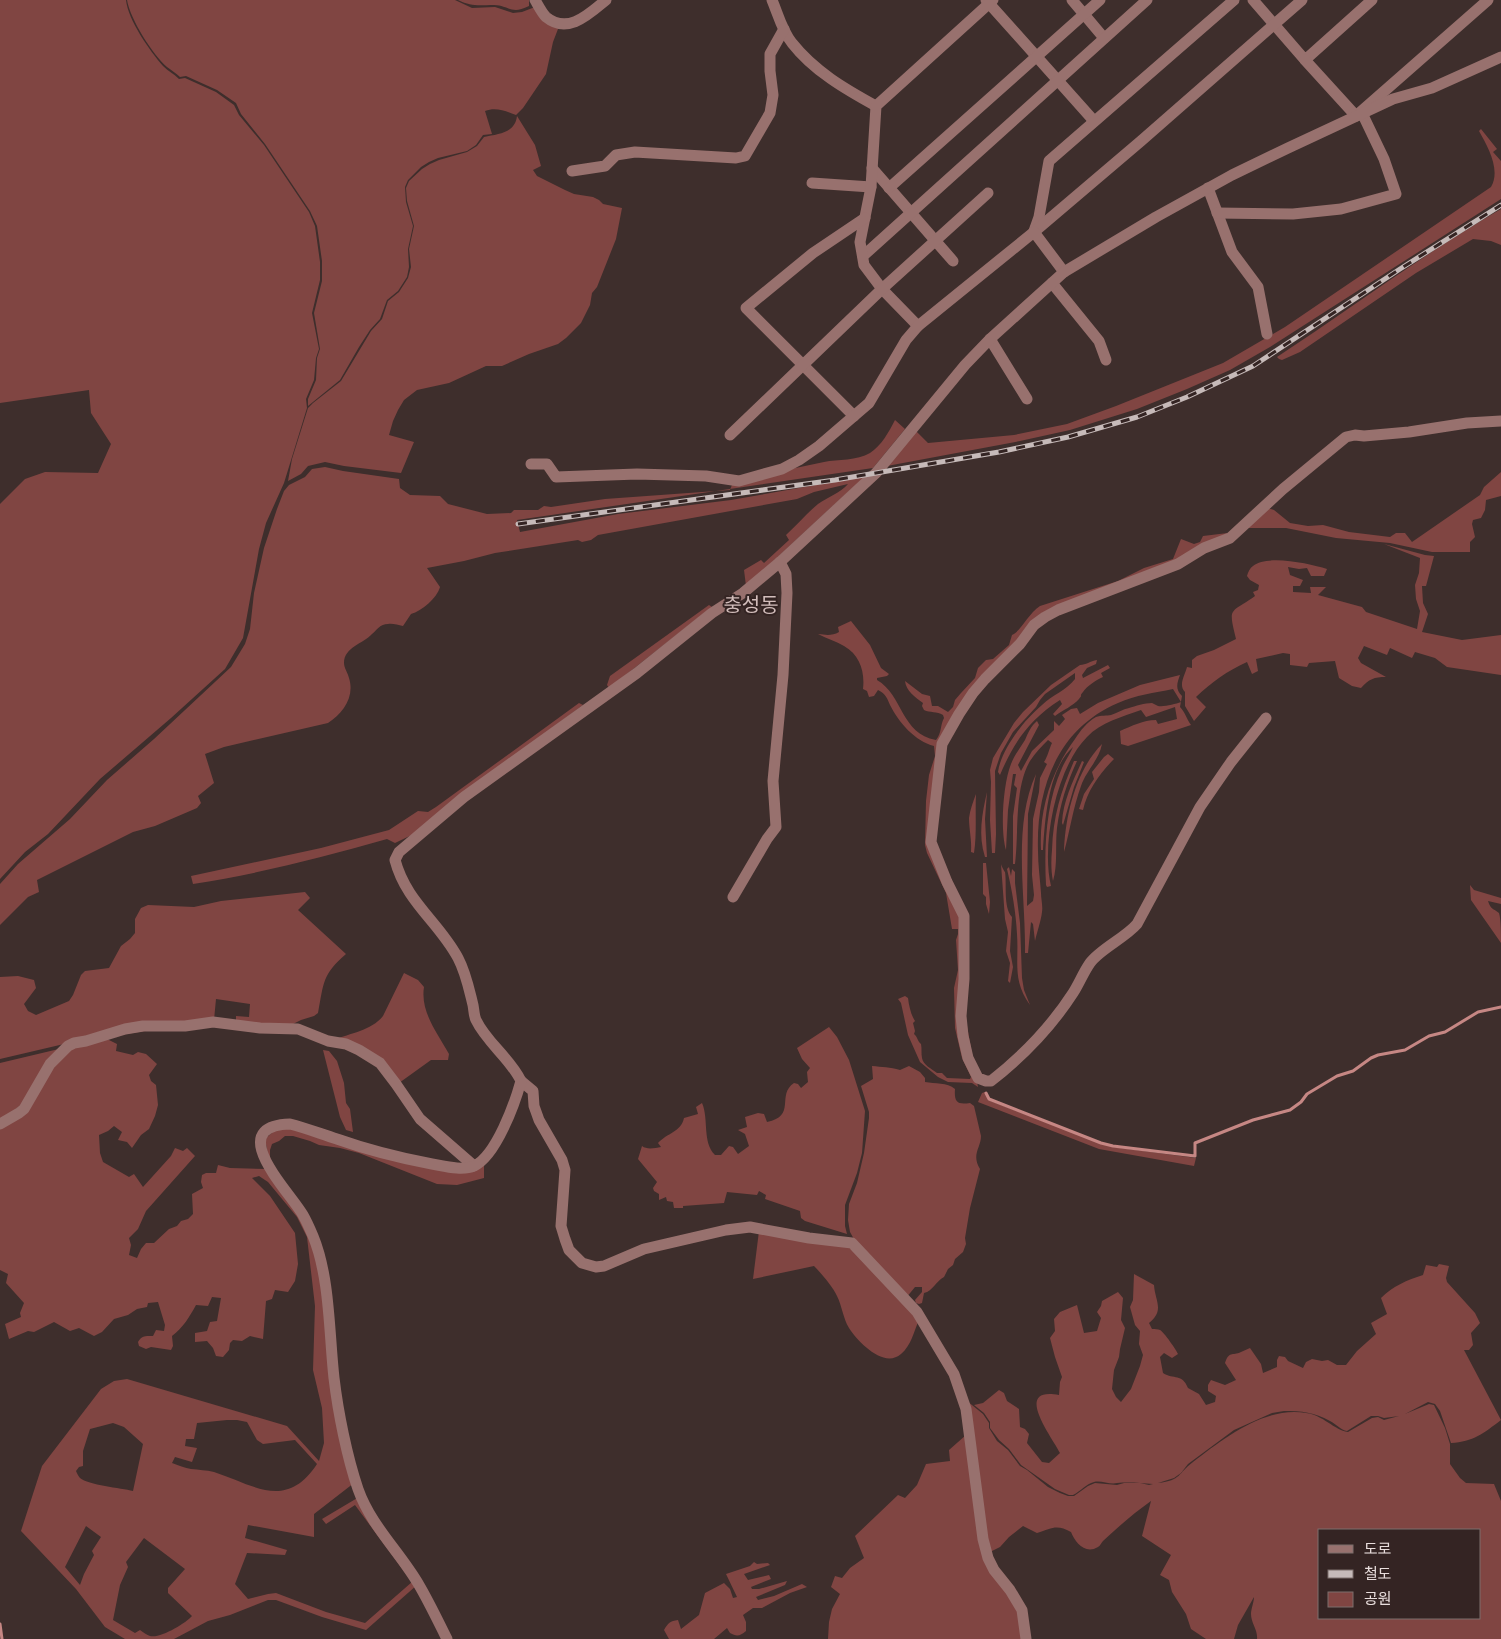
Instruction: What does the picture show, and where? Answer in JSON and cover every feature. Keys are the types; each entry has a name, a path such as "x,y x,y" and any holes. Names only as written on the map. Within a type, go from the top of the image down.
{"street":[{"path":"535,0 545,16 562,25 583,18 606,0"},
{"path":"772,0 791,42 821,72 845,89 876,106"},
{"path":"1072,0 1104,38"},
{"path":"889,188 1100,0"},
{"path":"863,256 1146,0"},
{"path":"1034,232 1039,218 1049,161 1234,0"},
{"path":"1217,213 1293,214 1342,209 1396,194 1384,159 1359,115 1305,60 1252,0"},
{"path":"531,464 547,464 556,477 637,474 706,476 739,481 782,469 799,460 819,446 869,403 906,340 918,326 1034,232 1302,0"},
{"path":"1305,60 1372,0"},
{"path":"1359,115 1488,0"},
{"path":"918,326 882,289 864,266 860,242 871,187 876,106 989,1 1094,122"},
{"path":"572,171 606,166 616,155 635,152 736,158 744,156 770,113 773,95 770,54 784,29"},
{"path":"1026,1639 1022,1610 1010,1590 994,1570 988,1558 983,1539 966,1409 962,1395 954,1374 917,1312 852,1243 809,1238 750,1226 644,1249 604,1266 596,1267 582,1263 569,1250 561,1226 565,1170 562,1160 539,1120 534,1106 533,1091 521,1081 516,1071 482,1029 476,1018 466,976 458,958 443,935 411,895 395,860 399,852 464,797 637,673 712,613 743,593 780,562 876,473 965,366 990,339 1064,272 1208,188 1280,152 1393,99 1432,88 1501,57"},
{"path":"872,168 953,261"},
{"path":"812,183 871,187"},
{"path":"1208,188 1232,252 1258,287 1267,334"},
{"path":"730,435 882,289 988,193"},
{"path":"854,416 746,308 813,253 865,218"},
{"path":"1034,232 1064,272"},
{"path":"1052,283 1098,341 1106,360"},
{"path":"990,339 1028,399"},
{"path":"1266,718 1231,762 1200,807 1138,924 1091,961 1073,993 1025,1052 992,1080 986,1081 978,1078 968,1058 961,1016 964,979 964,916 947,882 931,842 942,744 973,694 1020,644 1034,626 1045,617 1058,610 1178,564 1204,548 1230,538 1346,437 1409,432 1466,423 1501,420"},
{"path":"733,897 776,827 773,781 783,675 787,594 786,574 780,562"},
{"path":"0,1124 24,1109 50,1064 68,1046 74,1044 134,1027 185,1026 213,1022 260,1028 290,1028 298,1029 328,1042 346,1044 380,1063 420,1119 474,1166"},
{"path":"447,1639 419,1584 368,1513 358,1489 346,1445 334,1379 329,1313 320,1258 303,1216 268,1168 260,1141 266,1129 275,1125 290,1124 397,1158 455,1167 474,1166 498,1139 511,1111 521,1081"}],"green space":[{"path":"0,0 126,0 135,26 163,66 179,79 185,78 216,92 234,105 239,115 264,145 309,212 315,226 320,262 320,280 312,313 319,349 316,358 314,380 306,399 307,408 284,483 266,523 259,549 243,638 225,669 100,779 48,834 25,852 0,879 0,504 25,479 45,472 98,473 111,444 91,413 89,390 0,403"},
{"path":"127,0 455,0 472,8 495,7 513,13 535,7 557,26 558,29 546,74 523,108 516,115 497,109 485,111 492,134 483,135 476,145 467,151 429,162 408,180 405,187 406,202 413,226 408,249 409,267 407,277 398,291 387,300 380,319 370,330 340,380 308,406 308,399 316,380 317,358 320,349 314,313 322,281 322,261 317,226 310,211 265,144 241,114 236,103 217,90 186,76 180,77 167,67 155,54 143,36"},
{"path":"458,0 529,0 529,6 514,10 494,5 472,5"},
{"path":"517,116 535,145 541,166 533,170 537,176 574,194 593,197 603,204 622,208 616,239 581,323 558,344 502,366 486,366 449,383 417,390 404,400 393,421 389,435 414,442 401,473 325,462 308,466 301,474 288,481 292,459 308,408 341,381 371,331 382,319 388,301 399,292 408,278 411,267 409,249 414,226 407,201 406,188 409,181 430,164 467,152 477,146 484,137 501,134 510,129 516,122"},
{"path":"1481,129 1497,149 1493,152 1501,161 1501,199 1270,347 1230,370 1137,409 1070,430 887,466 916,431 928,443 1014,435 1067,424 1223,363 1285,327 1491,187 1495,173 1494,166 1479,131"},
{"path":"1501,209 1501,245 1491,241 1473,239 1416,273 1300,352 1282,360 1277,357 1472,226"},
{"path":"895,420 905,429 873,468 730,489 733,482 824,462 865,456 881,443"},
{"path":"325,467 399,479 400,488 410,495 440,496 448,504 487,514 511,513 514,510 538,510 544,506 551,507 605,499 715,491 517,520 520,532 618,514 731,500 866,476 746,586 744,570 761,560 764,563 789,540 786,535 810,511 848,484 814,492 797,499 598,535 591,540 582,542 578,540 495,553 427,568 440,587 429,604 411,614 403,626 383,625 347,653 344,663 350,685 349,698 343,709 333,719 328,723 224,747 205,754 214,783 198,796 201,803 197,808 155,826 133,832 37,880 39,892 28,897 0,925 0,884 18,864 70,819 107,780 231,667 245,644 250,629 254,593 264,548 284,491 289,485 305,477 312,469"},
{"path":"1501,472 1501,496 1486,500 1485,510 1481,518 1473,520 1475,537 1470,542 1470,552 1432,552 1390,543 1336,538 1286,528 1248,528 1267,508 1274,510 1290,523 1308,526 1323,525 1349,532 1390,537 1396,533 1405,533 1412,542 1480,495 1484,487"},
{"path":"1236,532 1177,561 1056,609 951,723 928,836 961,916 960,987 978,1087 972,1083 948,1082 938,1077 920,1062 908,1035 901,1003 898,999 905,996 908,998 910,1010 915,1021 913,1023 914,1034 921,1044 922,1058 926,1065 937,1073 942,1073 947,1078 970,1079 971,1077 962,1058 955,1028 954,988 958,970 956,940 958,929 952,929 946,893 925,845 926,801 929,775 935,756 934,746 920,740 908,730 898,718 883,693 878,690 874,696 869,697 867,691 863,689 862,670 854,654 841,644 818,634 829,635 839,632 838,627 851,621 870,645 881,668 889,674 877,678 877,680 886,687 916,730 924,736 936,740 944,718 943,715 924,710 923,703 909,691 905,681 922,694 930,696 932,706 938,706 948,712 953,707 955,700 975,678 978,668 986,660 993,659 1009,645 1012,635 1040,606 1118,581 1144,568 1173,559 1181,539 1194,544 1200,542 1203,536"},
{"path":"1384,544 1434,556 1426,586 1422,586 1423,603 1428,614 1422,632 1462,640 1501,635 1501,675 1447,667 1435,658 1415,652 1412,658 1390,648 1387,655 1364,646 1358,658 1361,663 1386,677 1372,679 1361,688 1352,686 1339,678 1335,661 1309,663 1307,667 1290,665 1290,654 1283,653 1256,659 1258,671 1252,674 1247,662 1214,682 1196,697 1206,707 1194,721 1185,706 1185,692 1182,686 1187,667 1192,668 1192,660 1197,656 1236,639 1232,621 1233,612 1255,596 1253,592 1258,590 1259,585 1247,576 1251,568 1260,562 1289,561 1327,569 1324,576 1311,576 1307,568 1288,567 1290,575 1303,580 1300,586 1293,586 1293,592 1311,593 1310,587 1326,587 1318,595 1362,607 1366,612 1417,629 1420,611 1416,599 1415,585 1419,573 1420,558"},
{"path":"709,605 712,607 609,688 607,685 610,676"},
{"path":"1097,660 1096,664 1087,668 1082,675 1083,678 1108,665 1110,668 1101,673 1103,677 1087,688 1074,704 1055,716 1053,714 1062,704 1060,700 1031,724 1017,742 1000,775 998,772 1000,763 1009,744 1021,726 1046,701 1072,683 1075,679 1075,673 1045,694 1013,732 1001,753 995,771 996,834 995,853 992,853 990,770 993,758 1014,723 1051,685 1080,665"},
{"path":"1180,675 1177,686 1182,696 1181,702 1173,689 1138,696 1118,703 1097,714 1079,728 1065,745 1054,764 1046,784 1038,828 1041,915 1035,941 1033,924 1031,922 1028,953 1025,953 1022,862 1024,816 1036,774 1028,814 1027,906 1033,901 1034,895 1032,875 1033,819 1040,778 1047,764 1044,762 1052,743 1048,740 1030,761 1021,784 1015,864 1013,864 1013,816 1017,788 1014,785 1016,774 1013,774 1008,810 1006,850 1003,819 1004,795 1008,773 1031,727 1037,721 1039,725 1018,765 1021,771 1032,751 1054,730 1054,721 1059,726 1065,719 1062,715 1071,709 1077,708 1080,714 1098,703 1140,685"},
{"path":"1181,702 1180,707 1191,725 1128,746 1121,744 1120,731 1147,721 1156,720 1158,724 1177,719 1175,707 1146,717 1141,710 1099,727 1087,737 1076,751 1059,787 1054,808 1048,850 1048,869 1051,886 1047,887 1045,855 1049,810 1063,765 1073,747 1058,768 1053,781 1049,796 1043,850 1041,850 1042,820 1053,778 1059,764 1079,733 1090,721 1098,716 1111,715 1124,709 1146,704 1152,703 1164,706"},
{"path":"579,703 583,705 506,762 418,832 395,843 387,839 291,864 193,884 191,876 321,848 389,830 418,811 428,812"},
{"path":"1102,744 1081,786 1064,852 1067,824 1074,794 1085,767"},
{"path":"1108,754 1114,759 1095,783 1083,810 1079,809 1084,794 1094,779 1092,772"},
{"path":"1074,761 1077,761 1064,794 1058,819 1053,881 1051,858 1056,815 1065,783"},
{"path":"1082,761 1084,762 1074,787 1063,825 1066,799"},
{"path":"987,792 985,819 987,857 985,857 981,833"},
{"path":"976,794 974,853 971,852 969,818"},
{"path":"983,863 986,863 990,902 989,914 986,897 983,894"},
{"path":"1001,864 1005,872 1007,907 1012,917 1010,951 1013,967 1010,983 1008,981 1010,963 1006,951 1008,932 1005,919"},
{"path":"1009,867 1011,876 1012,869 1015,872 1020,923 1022,978 1030,1005 1024,996 1019,979 1014,901 1007,869"},
{"path":"1470,885 1474,890 1501,898 1501,904 1488,901 1491,907 1499,913 1501,943 1471,900"},
{"path":"305,892 310,898 298,910 346,954 328,974 323,986 318,1013 314,1016 289,1026 236,1022 236,1016 249,1017 250,1004 216,999 214,1020 64,1044 0,1059 0,977 18,976 34,980 36,988 24,1004 28,1011 36,1015 69,1001 81,975 85,971 109,968 121,946 135,933 135,919 141,908 148,905 194,907 221,901"},
{"path":"404,973 418,980 424,987 423,996 427,1014 449,1054 448,1060 431,1060 399,1083 385,1066 334,1040 373,1025 378,1021 383,1016"},
{"path":"829,1027 837,1037 849,1060 865,1111 862,1153 845,1205 847,1234 805,1221 801,1218 800,1211 765,1199 766,1195 759,1191 757,1195 727,1192 724,1203 683,1206 683,1208 674,1208 673,1202 667,1201 666,1197 659,1200 659,1194 653,1188 657,1182 638,1159 642,1146 649,1148 661,1147 658,1143 677,1129 684,1118 698,1114 696,1107 702,1103 708,1144 711,1150 715,1155 721,1155 729,1146 733,1147 738,1154 749,1146 745,1134 738,1130 747,1127 745,1117 758,1113 764,1114 767,1122 781,1115 789,1088 794,1083 798,1084 801,1088 808,1082 807,1072 810,1068 802,1059 797,1048"},
{"path":"105,1038 117,1044 116,1051 133,1055 138,1052 146,1054 157,1064 149,1075 151,1081 156,1085 158,1105 149,1129 141,1135 132,1148 127,1142 118,1140 122,1132 114,1126 99,1135 100,1153 103,1162 129,1177 134,1174 143,1187 171,1156 175,1148 183,1151 187,1148 195,1156 146,1211 138,1229 129,1238 131,1245 129,1255 137,1258 146,1243 154,1243 169,1229 177,1226 181,1221 188,1219 193,1214 192,1194 203,1188 201,1182 202,1175 216,1173 218,1165 230,1168 267,1169 301,1217 318,1258 354,1483 314,1514 314,1537 248,1525 245,1538 287,1550 285,1555 247,1553 235,1584 248,1599 276,1593 326,1612 365,1623 412,1582 355,1505 326,1524 322,1519 359,1497 417,1585 366,1630 322,1617 276,1600 268,1600 230,1615 208,1621 174,1639 125,1639 105,1627 76,1589 21,1531 42,1466 101,1389 114,1381 127,1379 287,1426 319,1461 324,1443 322,1408 313,1370 315,1306 307,1237 297,1217 268,1182 259,1176 252,1178 270,1196 295,1233 298,1264 295,1281 288,1292 275,1290 272,1299 266,1301 263,1339 250,1336 242,1341 233,1340 230,1343 229,1350 223,1357 216,1356 213,1348 207,1341 195,1342 195,1333 207,1331 210,1322 217,1321 221,1298 212,1297 208,1306 196,1305 183,1326 172,1336 173,1346 171,1350 151,1347 146,1349 139,1346 138,1342 143,1337 153,1336 156,1330 164,1331 165,1325 158,1302 148,1303 147,1307 137,1309 128,1315 114,1319 102,1332 94,1336 79,1328 70,1331 54,1322 34,1332 28,1331 9,1339 5,1324 21,1317 20,1313 24,1303 6,1283 8,1274 0,1270 0,1126 35,1092 69,1048","holes":["227,1420 247,1422 257,1440 263,1444 295,1440 317,1464 305,1478 293,1487 281,1491 256,1488 214,1472 189,1469 172,1463 175,1457 192,1462 197,1448 185,1446 186,1439 194,1439 197,1423","113,1423 124,1427 143,1444 133,1491 90,1483 80,1478 76,1471 79,1467 83,1466 83,1451 90,1429","86,1526 101,1537 92,1551 94,1555 80,1585 65,1567","144,1538 185,1569 168,1588 168,1593 192,1616 172,1630 154,1636 149,1636 140,1630 135,1633 113,1620 120,1585 128,1567 126,1562"]},
{"path":"63,1048 28,1099 0,1122 0,1063"},
{"path":"323,1050 329,1051 337,1061 344,1083 346,1103 350,1109 353,1132 346,1130 340,1117"},
{"path":"872,1066 900,1070 909,1066 920,1072 925,1078 925,1082 945,1084 952,1087 955,1089 957,1102 970,1103 974,1106 981,1136 976,1155 977,1164 980,1169 970,1208 965,1238 966,1244 963,1252 955,1259 944,1277 924,1293 922,1303 919,1304 915,1300 922,1292 922,1287 915,1287 906,1298 855,1241 850,1232 848,1220 849,1204 857,1183 864,1153 869,1118 861,1086 873,1079"},
{"path":"985,1092 988,1100 1101,1143 1113,1147 1196,1158 1194,1166 1099,1149 978,1102 982,1093"},
{"path":"290,1128 403,1163 484,1164 484,1178 457,1185 437,1184 359,1153 319,1145 293,1136 285,1136 272,1144 270,1165 265,1139 274,1131"},
{"path":"759,1231 851,1246 919,1320 910,1343 904,1351 894,1358 887,1358 879,1356 865,1346 849,1328 833,1288 814,1266 753,1279"},
{"path":"1439,1264 1449,1266 1447,1282 1475,1313 1480,1323 1471,1333 1473,1345 1469,1350 1464,1350 1501,1420 1484,1433 1472,1439 1451,1443 1440,1411 1435,1404 1428,1402 1405,1414 1429,1404 1434,1405 1450,1444 1450,1464 1460,1478 1466,1483 1494,1484 1501,1501 1501,1639 1257,1639 1251,1614 1254,1597 1238,1625 1234,1639 1206,1639 1191,1629 1186,1614 1172,1592 1169,1580 1160,1575 1171,1555 1142,1536 1151,1501 1120,1525 1099,1547 1093,1549 1081,1546 1071,1532 1062,1528 1054,1528 1037,1533 1023,1526 1000,1547 990,1552 967,1401 983,1414 989,1423 989,1428 997,1441 1008,1450 1020,1466 1048,1487 1068,1496 1074,1496 1095,1483 1117,1485 1124,1483 1094,1482 1073,1495 1055,1489 1021,1465 990,1428 990,1422 984,1413 974,1405 983,1403 999,1390 1004,1393 1007,1401 1019,1409 1020,1427 1029,1434 1027,1443 1042,1462 1049,1463 1060,1453 1039,1415 1037,1405 1038,1398 1045,1394 1059,1395 1062,1377 1050,1338 1055,1331 1054,1319 1060,1312 1077,1305 1084,1333 1097,1331 1101,1318 1097,1312 1102,1301 1118,1292 1123,1298 1121,1320 1125,1328 1119,1357 1114,1370 1112,1389 1121,1402 1131,1389 1143,1355 1139,1344 1140,1331 1135,1325 1130,1307 1133,1300 1134,1274 1154,1285 1158,1309 1157,1314 1149,1323 1152,1329 1162,1331 1178,1354 1172,1358 1164,1353 1160,1357 1163,1373 1183,1380 1188,1388 1199,1394 1206,1405 1215,1402 1216,1396 1208,1391 1208,1385 1211,1380 1225,1385 1236,1380 1225,1363 1228,1357 1231,1354 1250,1348 1261,1364 1263,1373 1277,1367 1279,1356 1285,1357 1288,1361 1303,1368 1306,1362 1312,1359 1328,1360 1337,1365 1346,1365 1357,1351 1376,1334 1371,1323 1387,1314 1381,1298 1400,1284 1423,1275 1426,1265 1437,1267","holes":["1284,1411 1313,1414 1324,1418 1347,1431 1371,1416 1378,1416 1384,1418 1399,1416 1384,1420 1378,1417 1372,1418 1348,1432 1312,1414 1291,1412 1275,1414 1260,1419 1232,1434 1181,1473 1188,1464 1234,1430 1272,1413","1181,1473 1175,1478 1166,1482 1158,1483 1174,1478"]},
{"path":"966,1435 980,1540 1016,1604 1022,1639 828,1639 832,1609 840,1594 831,1587 835,1576 842,1578 850,1568 864,1558 855,1536 898,1495 905,1498 917,1485 926,1464 950,1461 949,1450"},
{"path":"754,1562 757,1564 768,1563 770,1565 744,1574 748,1580 769,1575 771,1579 751,1587 752,1589 759,1589 787,1581 785,1585 756,1597 758,1600 774,1596 802,1584 807,1587 790,1593 762,1608 753,1608 743,1615 746,1622 746,1631 740,1635 730,1633 727,1628 714,1639 669,1639 664,1630 667,1626 671,1622 678,1620 681,1629 699,1615 705,1593 724,1583 730,1589 733,1598 737,1597 726,1574 750,1566"}],"waterway":[{"path":"986,1093 989,1099 1101,1143 1195,1156 1195,1143 1253,1120 1290,1110 1301,1102 1307,1094 1337,1076 1353,1071 1371,1058 1405,1050 1429,1036 1445,1032 1478,1012 1501,1007"},
{"path":"0,1624 2,1639"}],"railway":[{"path":"518,524 835,480 999,452 1068,437 1137,417 1187,397 1253,366 1501,205"}],"district":[{"name":"충성동","path":"751,605"}]}
